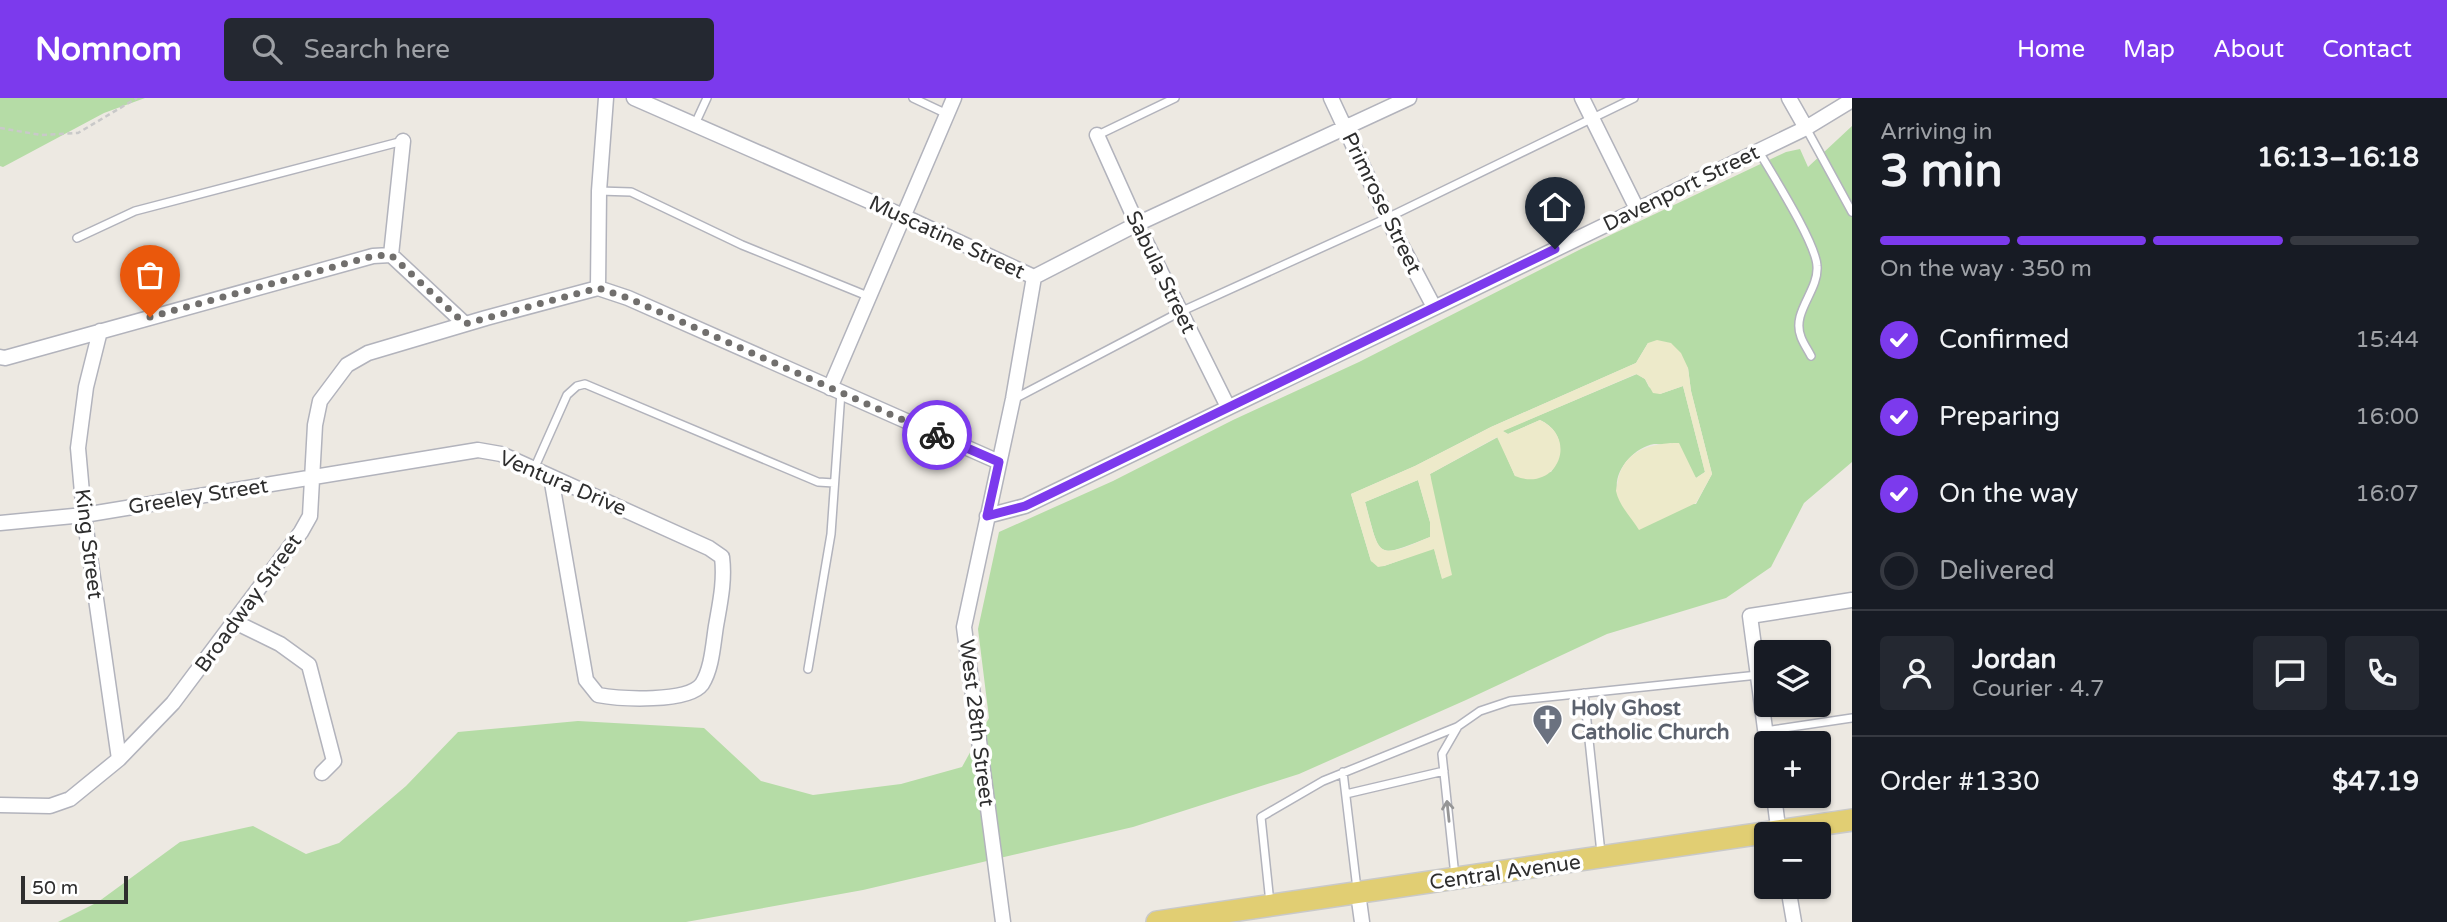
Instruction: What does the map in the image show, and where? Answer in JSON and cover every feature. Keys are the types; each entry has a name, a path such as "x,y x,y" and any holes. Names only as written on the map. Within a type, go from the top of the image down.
{"main road":[{"name":"Central Avenue","path":"1831,824 1852,820"},
{"name":"Central Avenue","path":"1157,922 1754,836"}],"street":[{"path":"606,98 599,191 598,288 628,298 999,462"},
{"name":"Muscatine Street","path":"634,98 903,216 1034,277 1137,224 1409,98"},
{"path":"836,390 870,297 954,98"},
{"name":"Primrose Street","path":"1331,98 1387,218 1434,307"},
{"path":"1582,98 1637,209"},
{"path":"1790,98 1806,128"},
{"name":"Davenport Street","path":"987,516 1025,506 1806,128 1852,100"},
{"name":"Sabula Street","path":"1097,135 1137,224 1228,407"},
{"path":"391,255 403,141"},
{"path":"0,357 5,358 373,256 391,255 465,324"},
{"name":"West 28th Street","path":"1003,922 964,627 1013,400 1034,277"},
{"name":"Broadway Street","path":"0,804 50,806 70,799 119,759 173,703 301,533 310,516 314,425 320,401 347,365 368,353 598,288"},
{"name":"King Street","path":"100,331 86,387 78,448 84,514 119,759"},
{"name":"Ventura Drive","path":"313,477 478,450 501,454 709,548 722,557 724,574 709,667 701,685 686,695 618,698 598,695 586,680 551,477"},
{"name":"Greeley Street","path":"0,523 84,514 313,477"},
{"path":"1754,646 1750,616 1852,600"},
{"path":"235,622 281,644 309,665 334,761 322,773"},
{"path":"1357,893 1362,922"},
{"path":"1790,899 1794,922"}],"lane":[{"path":"695,125 707,98"},
{"path":"913,98 947,114"},
{"path":"1097,135 1175,98"},
{"path":"1013,400 1180,312 1387,218 1634,98"},
{"path":"1806,128 1852,212"},
{"path":"77,238 135,211 403,141"},
{"path":"1758,150 1809,241 1817,262 1817,281 1799,316 1800,335 1811,356"},
{"path":"599,191 631,192 742,245 870,297"},
{"path":"534,468 567,395 577,386 585,384 818,482 834,483"},
{"path":"808,669 831,534 836,390"},
{"path":"1270,906 1261,817 1343,772 1457,727 1480,711 1510,701 1754,675"},
{"path":"1584,693 1602,857"},
{"path":"1793,731 1852,718"},
{"path":"1455,879 1442,754 1457,727"},
{"path":"1346,793 1444,771"},
{"path":"1343,772 1357,893"}],"path":[{"path":"0,128 41,135 78,133 137,98"}],"green space":[{"path":"0,98 145,98 104,113 3,167 0,166"},
{"path":"1852,126 1852,462 1804,503 1771,567 1726,598 1607,634 1299,774 1133,827 863,890 686,922 58,922 98,902 180,842 253,826 306,854 339,843 406,786 458,732 578,721 704,728 761,781 813,795 901,784 962,767 989,718 978,629 999,532 1113,481 1233,420 1359,362 1581,249 1786,152 1800,149 1808,167","holes":["1648,343 1688,368 1691,391 1712,474 1696,504 1620,499 1617,490 1619,473 1637,451 1654,444 1671,443 1696,478 1705,472 1683,386 1660,394 1637,374 1502,431 1508,434 1540,420 1548,425 1557,436 1560,450 1551,472 1515,476 1498,437 1430,474 1442,578 1434,548 1384,566 1371,561 1351,494 1415,466 1491,427 1636,363"]},
{"path":"1418,480 1430,522 1430,537 1398,549 1382,549 1374,535 1365,502"}],"sand":[{"path":"1657,340 1671,343 1681,353 1688,368 1691,391 1712,474 1696,503 1639,530 1620,502 1616,491 1621,470 1633,455 1649,447 1679,443 1696,478 1705,472 1683,386 1660,394 1653,393 1645,379 1636,374 1503,431 1508,434 1540,420 1552,429 1559,439 1558,462 1542,477 1529,479 1515,476 1497,437 1430,474 1452,575 1442,579 1434,549 1384,566 1378,567 1371,561 1351,494 1415,466 1491,427 1636,363 1648,343","holes":["1418,480 1430,522 1430,537 1399,549 1383,549 1374,534 1365,502"]}],"way so far":[{"path":"150,317 373,256 391,255 465,324 598,288 628,298 937,435"}],"place":[{"name":"Holy Ghost Catholic Church","path":"1548,747"}],"route":[{"path":"937,435 999,462 987,516 1025,506 1555,249"}]}
